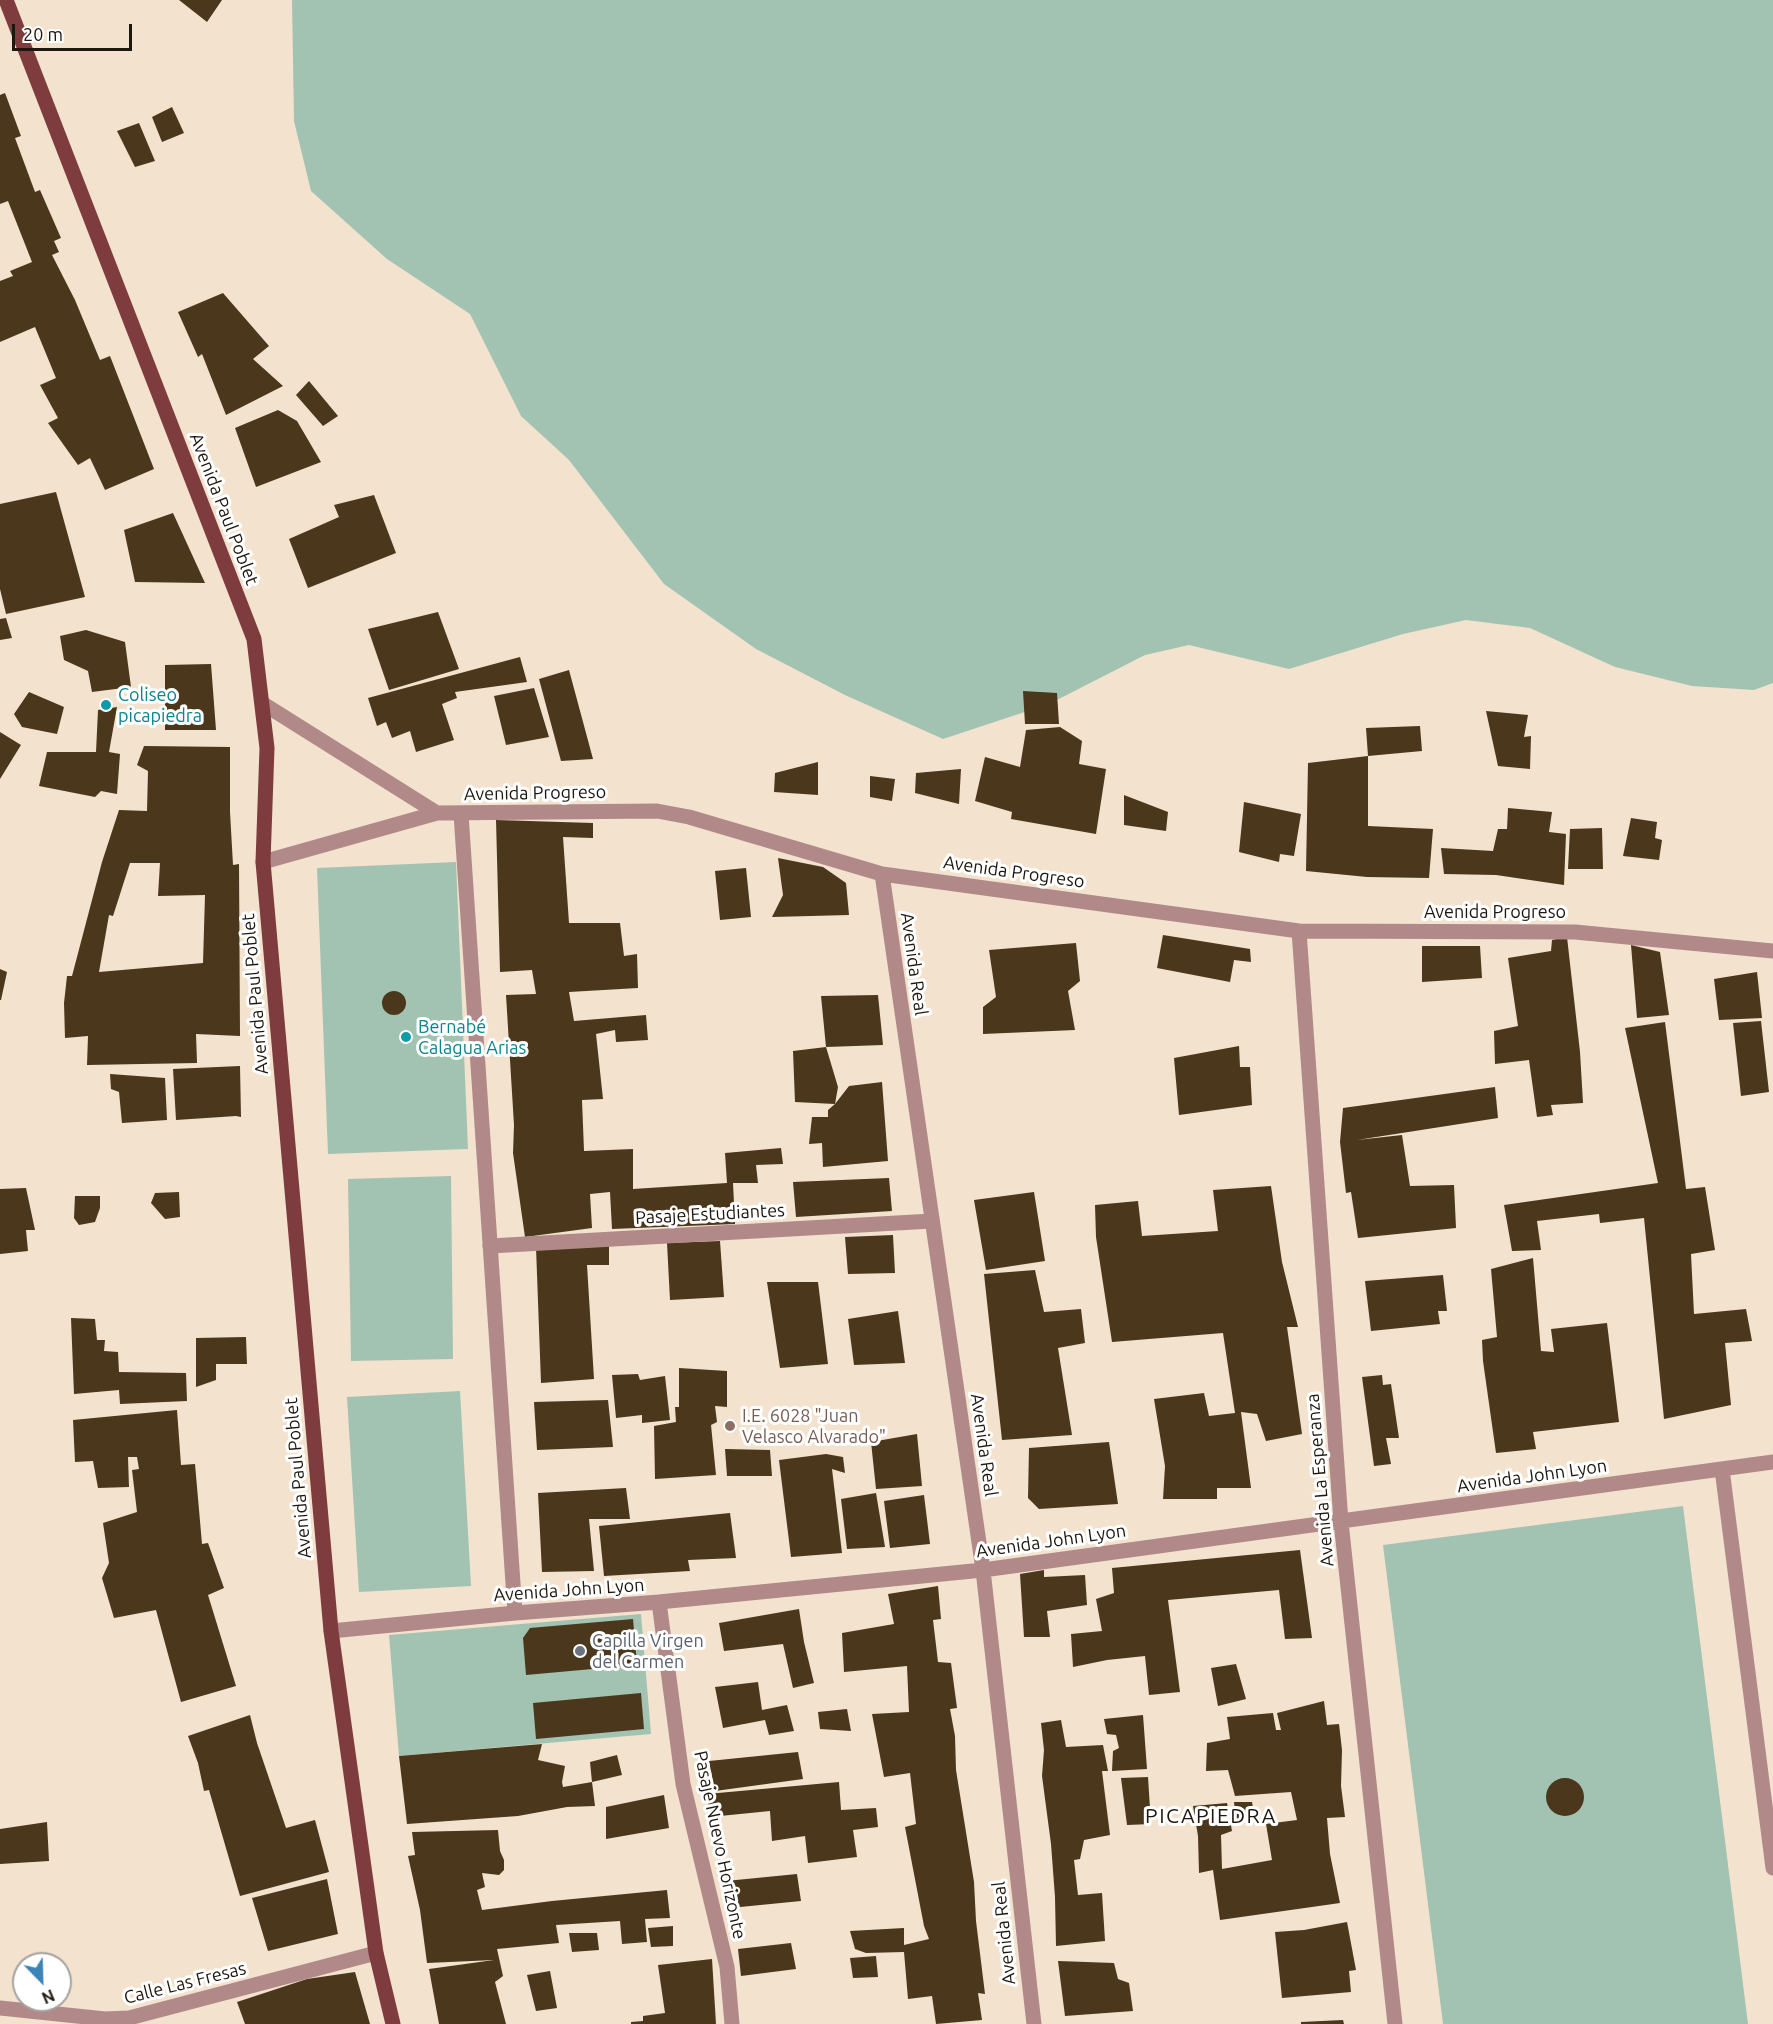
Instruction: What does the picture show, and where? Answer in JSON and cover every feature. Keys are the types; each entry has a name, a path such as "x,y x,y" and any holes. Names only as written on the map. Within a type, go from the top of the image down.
{"main road":[{"name":"Avenida Paul Poblet","path":"6,0 254,639 267,748 263,862 331,1631 376,1953 393,2024"}],"street":[{"path":"261,703 437,813"},
{"name":"Avenida Progreso","path":"263,862 437,813 657,811 689,817 882,874 1299,931 1575,932 1773,951"},
{"path":"461,814 515,1613"},
{"name":"Avenida Real","path":"882,874 983,1570 1034,2024"},
{"name":"Avenida La Esperanza","path":"1299,931 1341,1522 1395,2024"},
{"name":"Pasaje Estudiantes","path":"490,1246 932,1221"},
{"name":"Avenida John Lyon","path":"331,1631 983,1570 1773,1462"},
{"path":"1722,1469 1773,1868"},
{"name":"Pasaje Nuevo Horizonte","path":"659,1602 683,1784 727,1967 732,2024"},
{"name":"Calle Las Fresas","path":"0,2008 105,2019 129,2018 376,1953"}],"green space":[{"path":"292,0 1773,0 1773,683 1754,690 1692,686 1615,667 1530,628 1466,620 1403,634 1289,669 1189,645 1145,655 1049,704 943,739 845,695 756,649 664,584 569,460 521,416 470,314 387,259 311,191 294,121"},
{"path":"456,862 468,1149 328,1154 317,868"},
{"path":"451,1176 453,1359 351,1361 348,1179"},
{"path":"460,1391 471,1586 359,1592 347,1397"},
{"path":"1683,1506 1748,2024 1443,2024 1383,1545"},
{"path":"641,1614 651,1734 399,1756 389,1635"}],"building":[{"path":"179,0 222,0 207,22"},
{"path":"5,93 21,136 15,138 35,192 40,190 61,238 54,241 59,252 52,255 75,300 100,360 110,356 154,469 105,490 90,458 78,465 48,423 58,418 40,385 56,378 35,327 0,342 0,281 13,276 10,271 32,262 8,201 0,204 0,95"},
{"path":"172,107 184,133 162,142 152,117"},
{"path":"139,123 155,161 135,167 117,131"},
{"path":"223,293 269,346 253,359 283,386 226,415 202,354 198,357 178,312"},
{"path":"309,381 338,416 323,426 296,395"},
{"path":"278,410 297,421 321,462 256,487 235,428"},
{"path":"56,492 85,597 6,614 0,589 0,504"},
{"path":"374,495 396,553 308,588 289,539 339,517 334,505"},
{"path":"173,513 205,583 135,582 124,530"},
{"path":"438,612 459,669 389,690 368,629"},
{"path":"6,618 12,638 0,640 0,619"},
{"path":"86,630 125,642 131,687 92,692 88,671 64,660 60,636"},
{"path":"520,657 527,682 455,692 457,698 442,704 454,740 416,752 410,731 392,738 386,722 377,726 368,698"},
{"path":"211,664 216,730 165,730 165,665"},
{"path":"569,670 593,759 561,761 539,679"},
{"path":"534,688 549,737 506,745 494,696"},
{"path":"1023,691 1057,693 1059,724 1025,724"},
{"path":"29,692 64,707 57,734 22,727 14,714"},
{"path":"117,707 109,752 120,754 117,794 101,791 95,797 39,786 47,752 96,752 98,710"},
{"path":"1486,711 1528,715 1524,737 1531,736 1530,769 1498,766"},
{"path":"1420,726 1422,751 1368,756 1366,728"},
{"path":"1060,727 1082,741 1079,764 1106,769 1096,834 1011,819 1012,812 975,801 985,757 1020,767 1026,730"},
{"path":"0,732 21,745 0,779"},
{"path":"144,746 230,747 233,865 239,864 240,1036 196,1034 197,1063 87,1065 88,1036 65,1038 64,1003 67,976 72,976 102,862 119,810 147,811 148,771 137,765","holes":["130,863 160,863 158,896 205,895 203,963 99,972 109,915 113,916"]},
{"path":"1368,756 1368,826 1433,829 1429,878 1367,877 1306,871 1308,763"},
{"path":"818,762 818,795 774,792 775,773"},
{"path":"961,769 959,804 915,793 916,773"},
{"path":"870,776 895,779 892,801 870,797"},
{"path":"1124,795 1168,812 1166,831 1124,825"},
{"path":"1244,802 1301,814 1294,856 1280,854 1279,862 1239,852"},
{"path":"1508,808 1552,812 1549,832 1566,834 1564,885 1496,875 1444,874 1441,848 1493,851 1498,829 1507,829"},
{"path":"1631,818 1657,822 1655,838 1662,840 1659,860 1623,856"},
{"path":"496,820 593,823 593,838 563,837 569,923 620,923 624,956 637,954 638,988 569,992 574,1021 646,1015 648,1040 616,1042 615,1030 596,1034 603,1099 582,1100 584,1151 633,1149 633,1189 727,1183 725,1153 781,1148 783,1164 756,1165 758,1183 733,1183 735,1224 612,1229 610,1192 590,1194 592,1228 525,1237 513,1153 514,1125 506,995 536,994 532,970 500,972"},
{"path":"1602,828 1603,869 1568,869 1570,829"},
{"path":"778,858 823,867 846,883 849,915 772,917 783,895"},
{"path":"746,868 751,917 720,920 715,871"},
{"path":"1163,935 1250,949 1251,962 1234,960 1230,982 1157,968"},
{"path":"1567,937 1580,1052 1583,1103 1551,1105 1553,1115 1537,1117 1529,1060 1495,1064 1494,1031 1518,1026 1508,958 1551,951 1552,940"},
{"path":"1076,943 1080,981 1068,991 1075,1030 983,1034 983,1007 996,997 989,950"},
{"path":"1631,945 1660,952 1669,1015 1637,1018"},
{"path":"1422,946 1480,946 1482,978 1422,982"},
{"path":"0,969 7,972 1,1000 0,1000"},
{"path":"1757,972 1762,1018 1719,1020 1714,979"},
{"path":"394,991 402,995 406,1003 402,1011 394,1015 386,1011 382,1003 386,995"},
{"path":"878,995 883,1045 826,1047 821,996"},
{"path":"1761,1021 1769,1092 1741,1096 1733,1023"},
{"path":"1665,1022 1686,1189 1705,1187 1715,1250 1691,1254 1694,1314 1746,1309 1752,1341 1725,1343 1731,1405 1664,1419 1644,1218 1600,1223 1599,1214 1537,1221 1541,1250 1512,1251 1504,1205 1658,1183 1625,1028"},
{"path":"1239,1046 1240,1067 1250,1067 1252,1105 1179,1115 1174,1058"},
{"path":"826,1047 838,1087 835,1104 795,1102 793,1051"},
{"path":"240,1066 241,1117 176,1120 173,1069"},
{"path":"110,1074 165,1078 167,1120 122,1123 119,1092 111,1089"},
{"path":"882,1082 888,1161 823,1167 822,1143 809,1144 812,1117 828,1117 828,1110 849,1086"},
{"path":"1495,1087 1498,1118 1357,1140 1402,1135 1410,1186 1454,1185 1456,1228 1358,1238 1351,1192 1346,1193 1340,1142 1343,1108"},
{"path":"889,1178 892,1211 796,1217 793,1182"},
{"path":"1271,1186 1282,1262 1298,1327 1287,1327 1302,1434 1266,1441 1257,1414 1241,1412 1251,1488 1217,1488 1217,1499 1163,1499 1165,1466 1154,1399 1204,1393 1209,1416 1235,1413 1223,1333 1112,1342 1096,1237 1095,1205 1138,1201 1142,1236 1218,1231 1213,1190"},
{"path":"26,1188 35,1230 26,1230 28,1251 0,1254 0,1189"},
{"path":"179,1192 180,1217 165,1219 151,1203 155,1193"},
{"path":"1034,1192 1045,1261 986,1270 974,1200"},
{"path":"75,1196 100,1196 100,1208 95,1222 79,1225 74,1218"},
{"path":"893,1235 895,1273 848,1274 845,1237"},
{"path":"720,1241 724,1297 670,1300 667,1243"},
{"path":"609,1245 609,1265 587,1265 594,1379 541,1383 536,1247"},
{"path":"1533,1258 1541,1351 1554,1352 1551,1329 1607,1323 1619,1422 1533,1432 1536,1449 1496,1453 1482,1340 1497,1337 1491,1269"},
{"path":"1035,1270 1044,1312 1081,1309 1085,1343 1058,1348 1072,1435 1002,1440 984,1274"},
{"path":"1443,1275 1447,1311 1438,1311 1440,1324 1371,1331 1365,1281"},
{"path":"767,1282 818,1282 828,1364 780,1368"},
{"path":"898,1311 905,1363 854,1365 848,1319"},
{"path":"71,1318 95,1319 97,1340 105,1340 104,1351 118,1352 119,1372 186,1373 187,1401 120,1404 119,1390 74,1394"},
{"path":"246,1337 247,1364 216,1364 216,1380 196,1387 196,1338"},
{"path":"679,1368 727,1371 727,1407 715,1406 717,1422 711,1425 716,1475 655,1479 654,1426 676,1422 675,1407 679,1407"},
{"path":"638,1374 640,1380 665,1376 670,1420 642,1423 642,1415 616,1418 612,1375"},
{"path":"1382,1375 1383,1385 1391,1384 1399,1438 1386,1438 1391,1464 1374,1466 1362,1377"},
{"path":"608,1400 613,1447 537,1450 534,1402"},
{"path":"177,1410 181,1465 195,1464 202,1544 208,1543 224,1588 208,1595 236,1686 181,1702 156,1610 114,1618 102,1578 109,1563 103,1523 137,1512 132,1470 139,1469 137,1457 128,1457 129,1487 98,1488 93,1461 75,1462 73,1420"},
{"path":"917,1434 922,1486 876,1489 871,1442"},
{"path":"1109,1442 1118,1504 1039,1509 1028,1498 1029,1448"},
{"path":"725,1449 770,1450 772,1476 727,1476"},
{"path":"826,1454 843,1457 845,1473 832,1469 842,1553 791,1557 779,1460"},
{"path":"626,1488 630,1519 589,1519 594,1571 542,1572 538,1493"},
{"path":"876,1493 885,1547 847,1549 841,1499"},
{"path":"924,1495 930,1544 890,1548 884,1501"},
{"path":"730,1513 736,1558 688,1560 690,1571 604,1576 599,1526"},
{"path":"1300,1550 1312,1638 1285,1639 1279,1590 1168,1600 1180,1692 1149,1695 1145,1656 1073,1667 1071,1634 1102,1631 1096,1599 1114,1593 1112,1568"},
{"path":"1044,1570 1044,1577 1085,1575 1087,1605 1047,1611 1050,1637 1024,1637 1020,1574"},
{"path":"938,1586 941,1619 933,1620 938,1662 951,1663 957,1708 950,1709 955,1736 956,1770 974,1882 976,1921 985,1994 978,1993 982,2020 936,2024 932,1996 908,1999 904,1952 866,1953 855,1949 850,1931 904,1928 904,1945 929,1939 924,1926 905,1827 916,1824 910,1773 884,1777 872,1714 909,1712 907,1666 844,1672 842,1633 894,1624 888,1594"},
{"path":"799,1609 814,1683 793,1688 783,1644 724,1651 719,1623"},
{"name":"Capilla Virgen del Carmen","path":"633,1619 637,1665 526,1675 523,1638 530,1628"},
{"path":"1236,1664 1246,1699 1218,1706 1211,1668"},
{"path":"758,1682 762,1710 787,1705 794,1731 769,1735 765,1720 723,1728 715,1687"},
{"path":"641,1693 644,1729 536,1739 533,1703"},
{"path":"1324,1701 1327,1725 1339,1724 1342,1750 1341,1786 1345,1817 1327,1818 1330,1854 1340,1903 1220,1920 1213,1870 1199,1873 1198,1836 1193,1806 1227,1803 1232,1831 1221,1835 1222,1869 1272,1860 1266,1824 1297,1820 1291,1792 1235,1796 1228,1770 1206,1771 1207,1743 1230,1739 1227,1717 1273,1713 1276,1730 1281,1730 1277,1713"},
{"path":"847,1709 851,1731 820,1729 818,1712"},
{"path":"250,1715 257,1743 286,1828 315,1820 329,1872 240,1896 209,1790 204,1791 198,1763 188,1736"},
{"path":"1143,1715 1147,1769 1112,1771 1113,1751 1119,1748 1116,1735 1107,1734 1104,1719"},
{"path":"1061,1720 1066,1747 1103,1745 1108,1771 1102,1771 1110,1835 1084,1840 1080,1859 1074,1860 1078,1895 1102,1893 1105,1941 1056,1946 1051,1844 1042,1776 1044,1750 1041,1723"},
{"path":"542,1744 538,1760 565,1766 563,1787 592,1782 595,1806 567,1807 518,1816 407,1824 399,1756"},
{"path":"798,1752 803,1779 715,1791 709,1761"},
{"path":"617,1755 622,1775 592,1782 590,1762"},
{"path":"1148,1777 1151,1824 1127,1825 1121,1778"},
{"path":"1565,1778 1579,1783 1584,1797 1579,1811 1565,1816 1551,1811 1546,1797 1551,1783"},
{"path":"839,1782 841,1810 876,1808 878,1827 853,1830 857,1857 808,1863 805,1836 772,1841 770,1811 710,1817 707,1794"},
{"path":"664,1795 669,1828 606,1839 606,1807"},
{"path":"1234,1802 1252,1802 1255,1820 1236,1821"},
{"path":"47,1822 49,1861 0,1864 0,1829"},
{"path":"498,1830 504,1870 499,1875 482,1873 485,1887 477,1890 482,1910 667,1890 670,1918 645,1919 647,1942 622,1944 620,1921 556,1925 559,1943 497,1949 503,1976 495,1982 506,2024 439,2024 429,1969 494,1960 427,1963 420,1910 408,1856 415,1855 412,1832"},
{"path":"797,1874 801,1901 730,1908 726,1881"},
{"path":"327,1879 338,1934 268,1951 252,1898"},
{"path":"1347,1922 1356,1970 1349,1971 1351,1992 1282,1998 1275,1932 1304,1930"},
{"path":"673,1926 673,1946 651,1947 648,1928"},
{"path":"569,1933 597,1933 599,1950 572,1952"},
{"path":"791,1943 796,1969 741,1976 738,1949"},
{"path":"876,1956 878,1977 853,1978 850,1958"},
{"path":"712,1959 716,2024 631,2024 631,2022 643,2021 643,2016 665,2013 658,1965"},
{"path":"1058,1961 1114,1963 1118,1979 1129,1983 1133,2011 1065,2016"},
{"path":"550,1971 557,2008 536,2011 527,1975"},
{"path":"355,1972 370,2024 245,2024 237,2002 307,1979"},
{"path":"1343,2020 1344,2024 1301,2024 1301,2022"}],"place":[{"name":"Coliseo picapiedra","path":"106,705"},
{"name":"Bernabé Calagua Arias","path":"406,1037"},
{"name":"I.E. 6028 \"Juan Velasco Alvarado\"","path":"730,1426"},
{"name":"Capilla Virgen del Carmen","path":"580,1651"}],"district":[{"name":"PICAPIEDRA","path":"1211,1816"}]}
